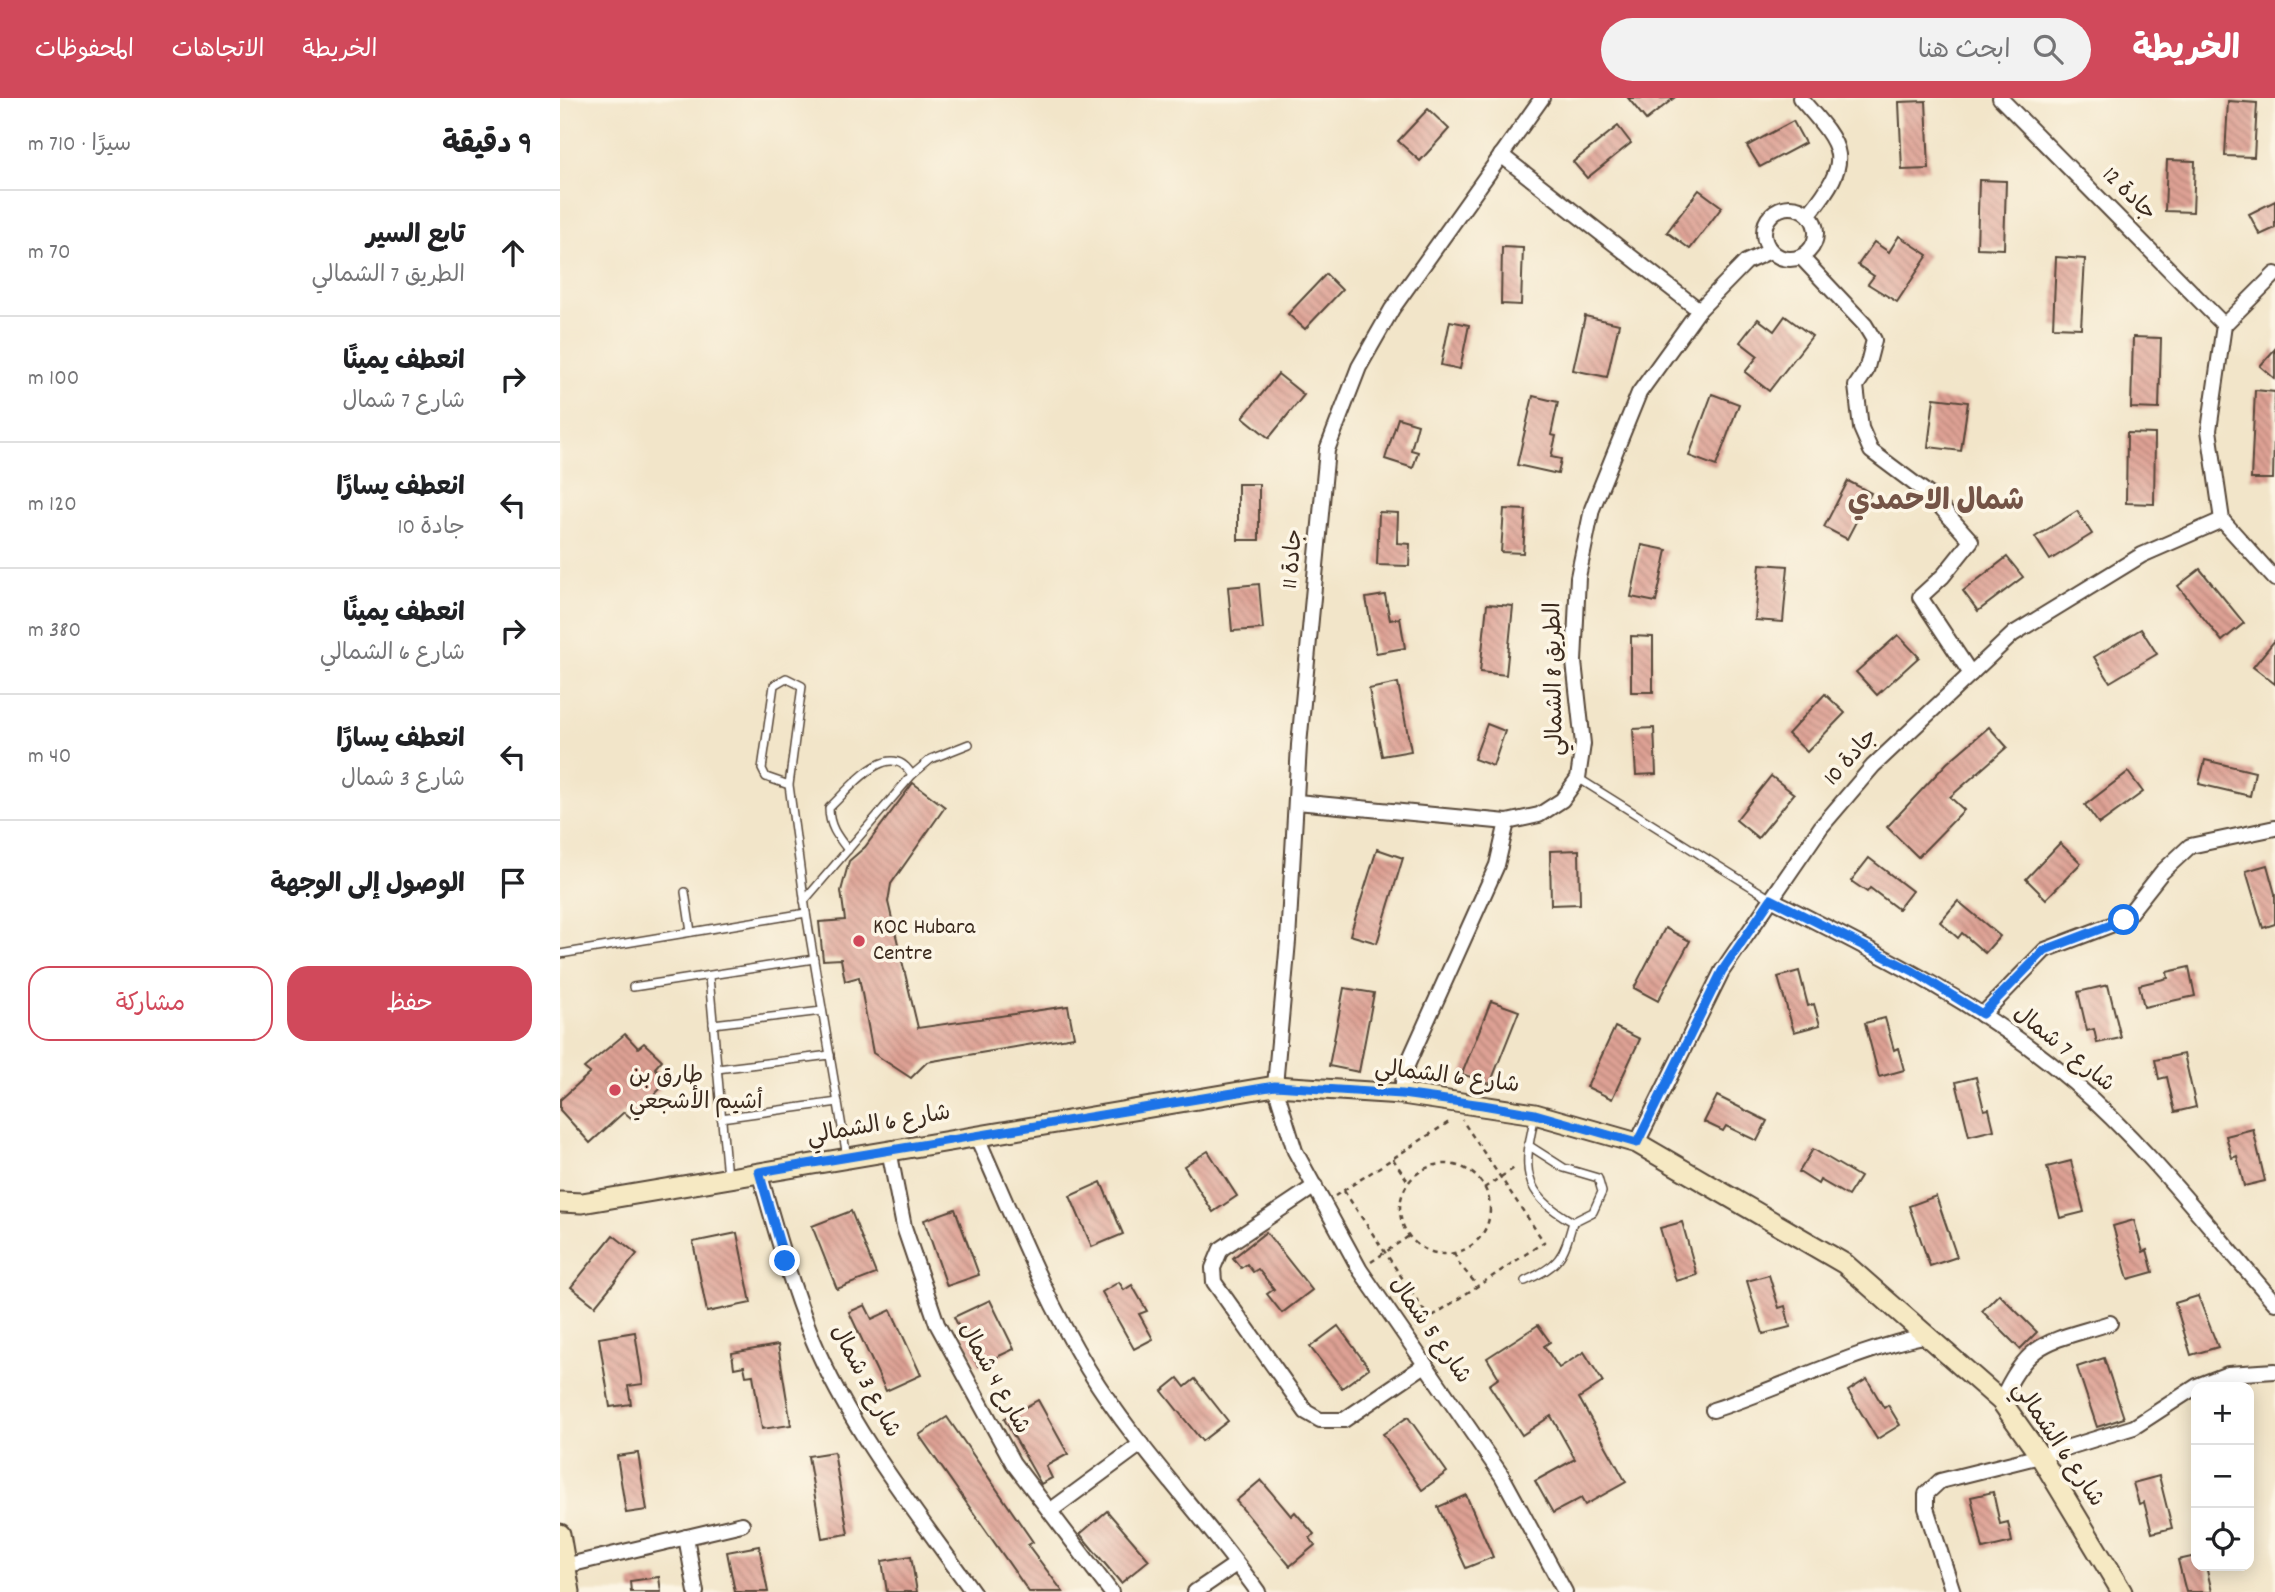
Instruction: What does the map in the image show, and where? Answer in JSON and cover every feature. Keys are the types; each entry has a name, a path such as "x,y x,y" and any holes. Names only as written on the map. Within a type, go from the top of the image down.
{"street":[{"name":"جادة 11","path":"1275,1086 1299,745 1327,450 1359,367 1392,309 1542,98"},
{"path":"1800,98 1835,137 1839,159 1831,187 1809,214"},
{"name":"جادة 12","path":"2000,98 2224,325"},
{"path":"1501,155 1699,310"},
{"path":"1783,208 1797,208 1809,214 1815,225 1816,238 1811,249 1801,257 1785,259 1770,251 1764,239 1764,226 1772,214 1783,208"},
{"name":"الطريق 8 الشمالي","path":"1297,802 1507,822 1539,815 1562,800 1578,778 1583,744 1574,662 1578,577 1592,509 1639,393 1699,310 1745,262 1770,251"},
{"path":"1801,257 1866,325 1874,340 1866,371 1856,386 1861,428 1871,451 1931,496 1971,541 1943,576 1920,597 1971,674"},
{"path":"2275,274 2224,325 2210,430 2222,520 2275,579"},
{"name":"جادة 10","path":"1637,1143 1722,971 1821,827 1873,766 2013,634 2142,555 2222,520"},
{"path":"1402,1094 1404,1072 1497,864 1507,822"},
{"path":"1982,1014 2045,950 2124,920 2162,872 2190,846 2275,828"},
{"name":"شارع 7 شمال","path":"1771,899 1913,971 1982,1014 2073,1083 2132,1139 2275,1303"},
{"name":"شارع 6 الشمالي","path":"560,1202 582,1203 1275,1086 1402,1094 1535,1114 1637,1143 1845,1264 2001,1401 2040,1457 2122,1592"},
{"name":"شارع 5 شمال","path":"1275,1086 1295,1151 1360,1270 1502,1476 1564,1592"},
{"path":"976,1135 1032,1262 1088,1368 1141,1444 1258,1592"},
{"name":"شارع 4 شمال","path":"889,1150 904,1227 937,1324 1013,1463 1111,1592"},
{"name":"شارع 3 شمال","path":"759,1172 785,1261 814,1342 881,1463 973,1592"},
{"path":"1315,1186 1221,1249 1213,1268 1214,1282 1306,1412 1320,1420 1344,1420 1425,1365"},
{"name":"شارع 6 الشمالي","path":"560,1215 582,1203"},
{"path":"2001,1401 2013,1373 2025,1357 2048,1342 2110,1323"},
{"path":"1713,1410 1769,1392 1892,1342 1928,1335"},
{"path":"1953,1592 1926,1508 1926,1494 1940,1481 2040,1457 2134,1427 2197,1386 2228,1374 2275,1371"},
{"path":"1050,1511 1141,1444"},
{"path":"563,1566 742,1524"},
{"path":"560,1534 563,1566 570,1592"},
{"path":"686,1537 696,1592"},
{"path":"1195,1592 1236,1564"}],"lane":[{"path":"789,785 766,777 762,769 774,685 786,678 803,686 789,785 804,901 847,1157"},
{"path":"804,901 912,775 931,759 969,744"},
{"path":"848,850 829,820 829,808 879,762 894,759 906,765 912,775"},
{"path":"1578,778 1771,899"},
{"path":"685,892 691,932"},
{"path":"560,954 806,913"},
{"path":"634,987 814,959"},
{"path":"709,976 727,1177"},
{"path":"713,1024 822,1011"},
{"path":"717,1069 830,1055"},
{"path":"722,1118 838,1102"},
{"path":"1535,1114 1525,1163 1533,1191 1573,1222"},
{"path":"1528,1145 1564,1168 1592,1175 1600,1181 1602,1192 1598,1206 1587,1217 1573,1222"},
{"path":"1525,1281 1551,1269 1558,1262 1567,1246 1573,1222"}],"path":[{"path":"1322,1203 1459,1115 1544,1242 1404,1335"},
{"path":"1393,1159 1409,1183"},
{"path":"1484,1188 1525,1163"},
{"path":"1448,1165 1472,1174 1484,1188 1489,1205 1488,1224 1471,1246 1454,1253 1429,1251 1409,1236 1400,1210 1409,1183 1430,1167 1448,1165"},
{"path":"1344,1191 1429,1318"},
{"path":"1360,1270 1409,1236"},
{"path":"1454,1253 1459,1264 1478,1286"}],"building":[{"path":"1628,98 1674,98 1646,120"},
{"path":"1926,101 1929,169 1902,170 1899,102"},
{"path":"2228,101 2257,103 2254,157 2225,156"},
{"path":"1428,109 1449,129 1420,161 1398,141"},
{"path":"1793,121 1805,143 1760,167 1747,146"},
{"path":"1618,126 1631,143 1587,178 1573,162"},
{"path":"2167,160 2195,161 2193,212 2165,211"},
{"path":"1979,180 2006,181 2004,249 1977,248"},
{"path":"1699,190 1722,207 1690,249 1667,232"},
{"path":"2275,201 2275,228 2260,235 2249,214"},
{"path":"1899,236 1928,255 1897,302 1868,284 1874,276 1858,265 1874,242 1889,252"},
{"path":"1502,247 1523,248 1521,305 1501,304"},
{"path":"2056,257 2085,259 2081,328 2053,327"},
{"path":"1326,274 1342,290 1305,329 1288,314"},
{"path":"1585,316 1619,324 1607,377 1573,370"},
{"path":"1785,316 1812,336 1769,391 1745,372 1758,356 1740,342 1758,319 1774,331"},
{"path":"1450,321 1469,325 1460,369 1441,365"},
{"path":"2133,337 2161,338 2159,409 2131,408"},
{"path":"2275,349 2275,379 2260,366"},
{"path":"1278,374 1304,395 1269,438 1243,417"},
{"path":"2255,390 2275,392 2273,479 2251,479"},
{"path":"1712,394 1739,404 1716,466 1689,456"},
{"path":"1533,396 1558,402 1551,435 1556,436 1551,457 1561,459 1558,474 1517,465"},
{"path":"1934,398 1968,402 1961,451 1928,447"},
{"path":"1398,418 1418,424 1411,450 1418,452 1413,468 1385,459"},
{"path":"2127,433 2155,434 2154,504 2126,503"},
{"path":"1848,481 1871,493 1847,539 1824,527"},
{"path":"1238,484 1259,484 1259,540 1238,540"},
{"path":"1504,509 1526,510 1523,553 1501,552"},
{"path":"2077,511 2092,534 2050,560 2035,537"},
{"path":"1379,512 1398,513 1397,543 1410,544 1409,566 1377,565"},
{"path":"1642,545 1667,550 1656,602 1631,597"},
{"path":"2007,557 2023,577 1978,611 1963,591"},
{"path":"1760,564 1788,566 1783,622 1755,620"},
{"path":"2200,569 2244,623 2222,641 2178,586"},
{"path":"1259,584 1263,629 1232,631 1228,587"},
{"path":"1385,595 1390,620 1400,618 1405,648 1376,653 1366,598"},
{"path":"1487,604 1513,606 1506,675 1480,672"},
{"path":"2141,629 2157,654 2110,682 2094,657"},
{"path":"1898,635 1919,657 1877,695 1856,672"},
{"path":"1631,636 1653,637 1653,692 1631,692"},
{"path":"2275,640 2275,684 2253,667"},
{"path":"1398,683 1411,751 1382,756 1369,689"},
{"path":"1825,694 1845,713 1807,752 1788,734"},
{"path":"1487,724 1505,731 1493,766 1474,759"},
{"path":"1989,727 2007,747 1950,797 1964,810 1918,857 1887,827 1947,763"},
{"path":"1654,728 1656,774 1636,775 1633,729"},
{"path":"2205,760 2255,772 2250,796 2199,784"},
{"path":"2128,772 2143,792 2099,824 2085,805"},
{"path":"1771,776 1794,794 1758,838 1736,820"},
{"name":"KOC Hubara Centre","path":"913,783 945,807 891,884 888,902 918,1028 1068,1006 1074,1037 927,1062 911,1078 873,1053 859,977 845,981 841,959 823,960 819,922 845,920 841,891 849,861 865,847"},
{"path":"2060,843 2081,863 2046,899 2026,879"},
{"path":"1377,849 1403,858 1377,943 1350,935"},
{"path":"1579,850 1580,904 1551,905 1550,851"},
{"path":"1869,858 1912,891 1898,909 1870,888 1867,892 1851,881"},
{"path":"2267,865 2275,894 2275,924 2263,928 2246,871"},
{"path":"1958,901 2000,936 1985,953 1962,933 1958,938 1940,922"},
{"path":"1665,928 1690,941 1658,1001 1634,988"},
{"path":"2189,967 2195,996 2144,1007 2139,985 2168,978 2167,972"},
{"path":"1799,971 1808,1006 1814,1004 1820,1025 1794,1032 1778,977"},
{"path":"2108,985 2121,1038 2097,1043 2094,1029 2087,1031 2078,992"},
{"path":"1344,988 1374,993 1359,1072 1329,1066"},
{"path":"1491,1001 1519,1011 1490,1084 1462,1074"},
{"path":"1885,1018 1894,1050 1898,1048 1904,1070 1879,1077 1865,1023"},
{"path":"1615,1027 1640,1039 1612,1099 1587,1087"},
{"name":"طارق بن أشيم الأشجعي","path":"625,1034 638,1048 644,1043 662,1060 655,1068 668,1081 631,1118 624,1112 590,1143 560,1110 560,1100 590,1073 584,1068"},
{"path":"2184,1054 2196,1107 2175,1112 2167,1077 2159,1079 2155,1060"},
{"path":"1976,1077 1984,1110 1989,1109 1994,1130 1969,1136 1956,1082"},
{"path":"1717,1096 1767,1121 1757,1141 1726,1126 1723,1131 1704,1122"},
{"path":"2253,1129 2265,1181 2244,1186 2237,1156 2232,1158 2226,1136"},
{"path":"1813,1149 1860,1177 1848,1196 1820,1180 1818,1184 1799,1172"},
{"path":"1208,1151 1237,1196 1213,1212 1184,1166"},
{"path":"2071,1161 2084,1212 2060,1218 2047,1167"},
{"path":"1101,1182 1123,1234 1092,1247 1070,1196"},
{"path":"1936,1196 1957,1257 1930,1266 1909,1206"},
{"path":"955,1209 979,1275 947,1286 924,1220"},
{"path":"851,1211 876,1274 837,1289 812,1226"},
{"path":"2134,1220 2143,1252 2147,1250 2153,1272 2128,1279 2113,1226"},
{"path":"1682,1222 1697,1275 1676,1281 1660,1228"},
{"path":"1266,1232 1312,1290 1282,1313 1267,1294 1274,1289 1258,1269 1253,1272 1247,1264 1241,1268 1233,1258"},
{"path":"737,1233 751,1303 707,1312 693,1242"},
{"path":"613,1235 637,1254 595,1306 571,1287"},
{"path":"1769,1275 1779,1308 1785,1306 1790,1327 1763,1334 1747,1281"},
{"path":"1119,1282 1124,1290 1132,1285 1147,1311 1139,1314 1153,1339 1134,1349 1102,1292"},
{"path":"1999,1294 2037,1332 2020,1349 1982,1311"},
{"path":"2198,1296 2218,1347 2191,1355 2175,1303"},
{"path":"990,1300 1014,1349 978,1366 954,1317"},
{"path":"865,1305 872,1319 891,1310 921,1375 886,1391 849,1312"},
{"path":"1538,1325 1550,1342 1544,1346 1559,1368 1584,1352 1603,1382 1579,1398 1626,1482 1585,1505 1581,1498 1553,1513 1535,1481 1575,1459 1551,1416 1522,1435 1489,1385 1499,1378 1487,1358"},
{"path":"1338,1326 1369,1368 1342,1388 1310,1347"},
{"path":"635,1332 643,1384 628,1386 631,1404 610,1407 599,1338"},
{"path":"778,1345 791,1425 762,1429 753,1375 746,1376 744,1366 734,1368 732,1353"},
{"path":"2104,1358 2124,1418 2097,1427 2077,1367"},
{"path":"1178,1378 1185,1387 1195,1379 1228,1421 1202,1441 1162,1391"},
{"path":"1867,1379 1884,1408 1888,1405 1900,1425 1877,1439 1848,1391"},
{"path":"1038,1400 1068,1454 1046,1466 1052,1478 1041,1484 1004,1419"},
{"path":"947,1417 1033,1542 1028,1545 1063,1592 1029,1592 919,1435"},
{"path":"1408,1417 1447,1472 1422,1490 1383,1434"},
{"path":"834,1452 848,1534 822,1538 808,1456"},
{"path":"638,1453 647,1510 626,1513 617,1456"},
{"path":"2159,1476 2172,1528 2152,1533 2144,1502 2139,1504 2133,1483"},
{"path":"1261,1480 1291,1516 1295,1512 1314,1534 1310,1538 1315,1545 1290,1566 1236,1501"},
{"path":"1993,1492 2000,1524 2008,1522 2012,1542 1983,1549 1971,1497"},
{"path":"1466,1495 1493,1557 1466,1568 1438,1507"},
{"path":"1107,1511 1149,1560 1121,1583 1080,1534"},
{"path":"759,1546 768,1592 735,1592 727,1552"},
{"path":"911,1556 917,1592 887,1592 882,1561"},
{"path":"2191,1557 2191,1571 2207,1571 2212,1592 2186,1592 2178,1560"},
{"path":"659,1577 661,1592 631,1592 630,1581"}],"place":[{"name":"KOC Hubara Centre","path":"859,941"},
{"name":"طارق بن أشيم الأشجعي","path":"615,1090"}],"district":[{"name":"شمال الاحمدي","path":"1936,503"}],"route":[{"path":"785,1261 759,1172 1224,1094 1258,1091 1275,1086 1402,1094 1483,1105 1535,1114 1637,1143 1722,971 1771,899 1913,971 1982,1014 2045,950 2124,920"}]}
